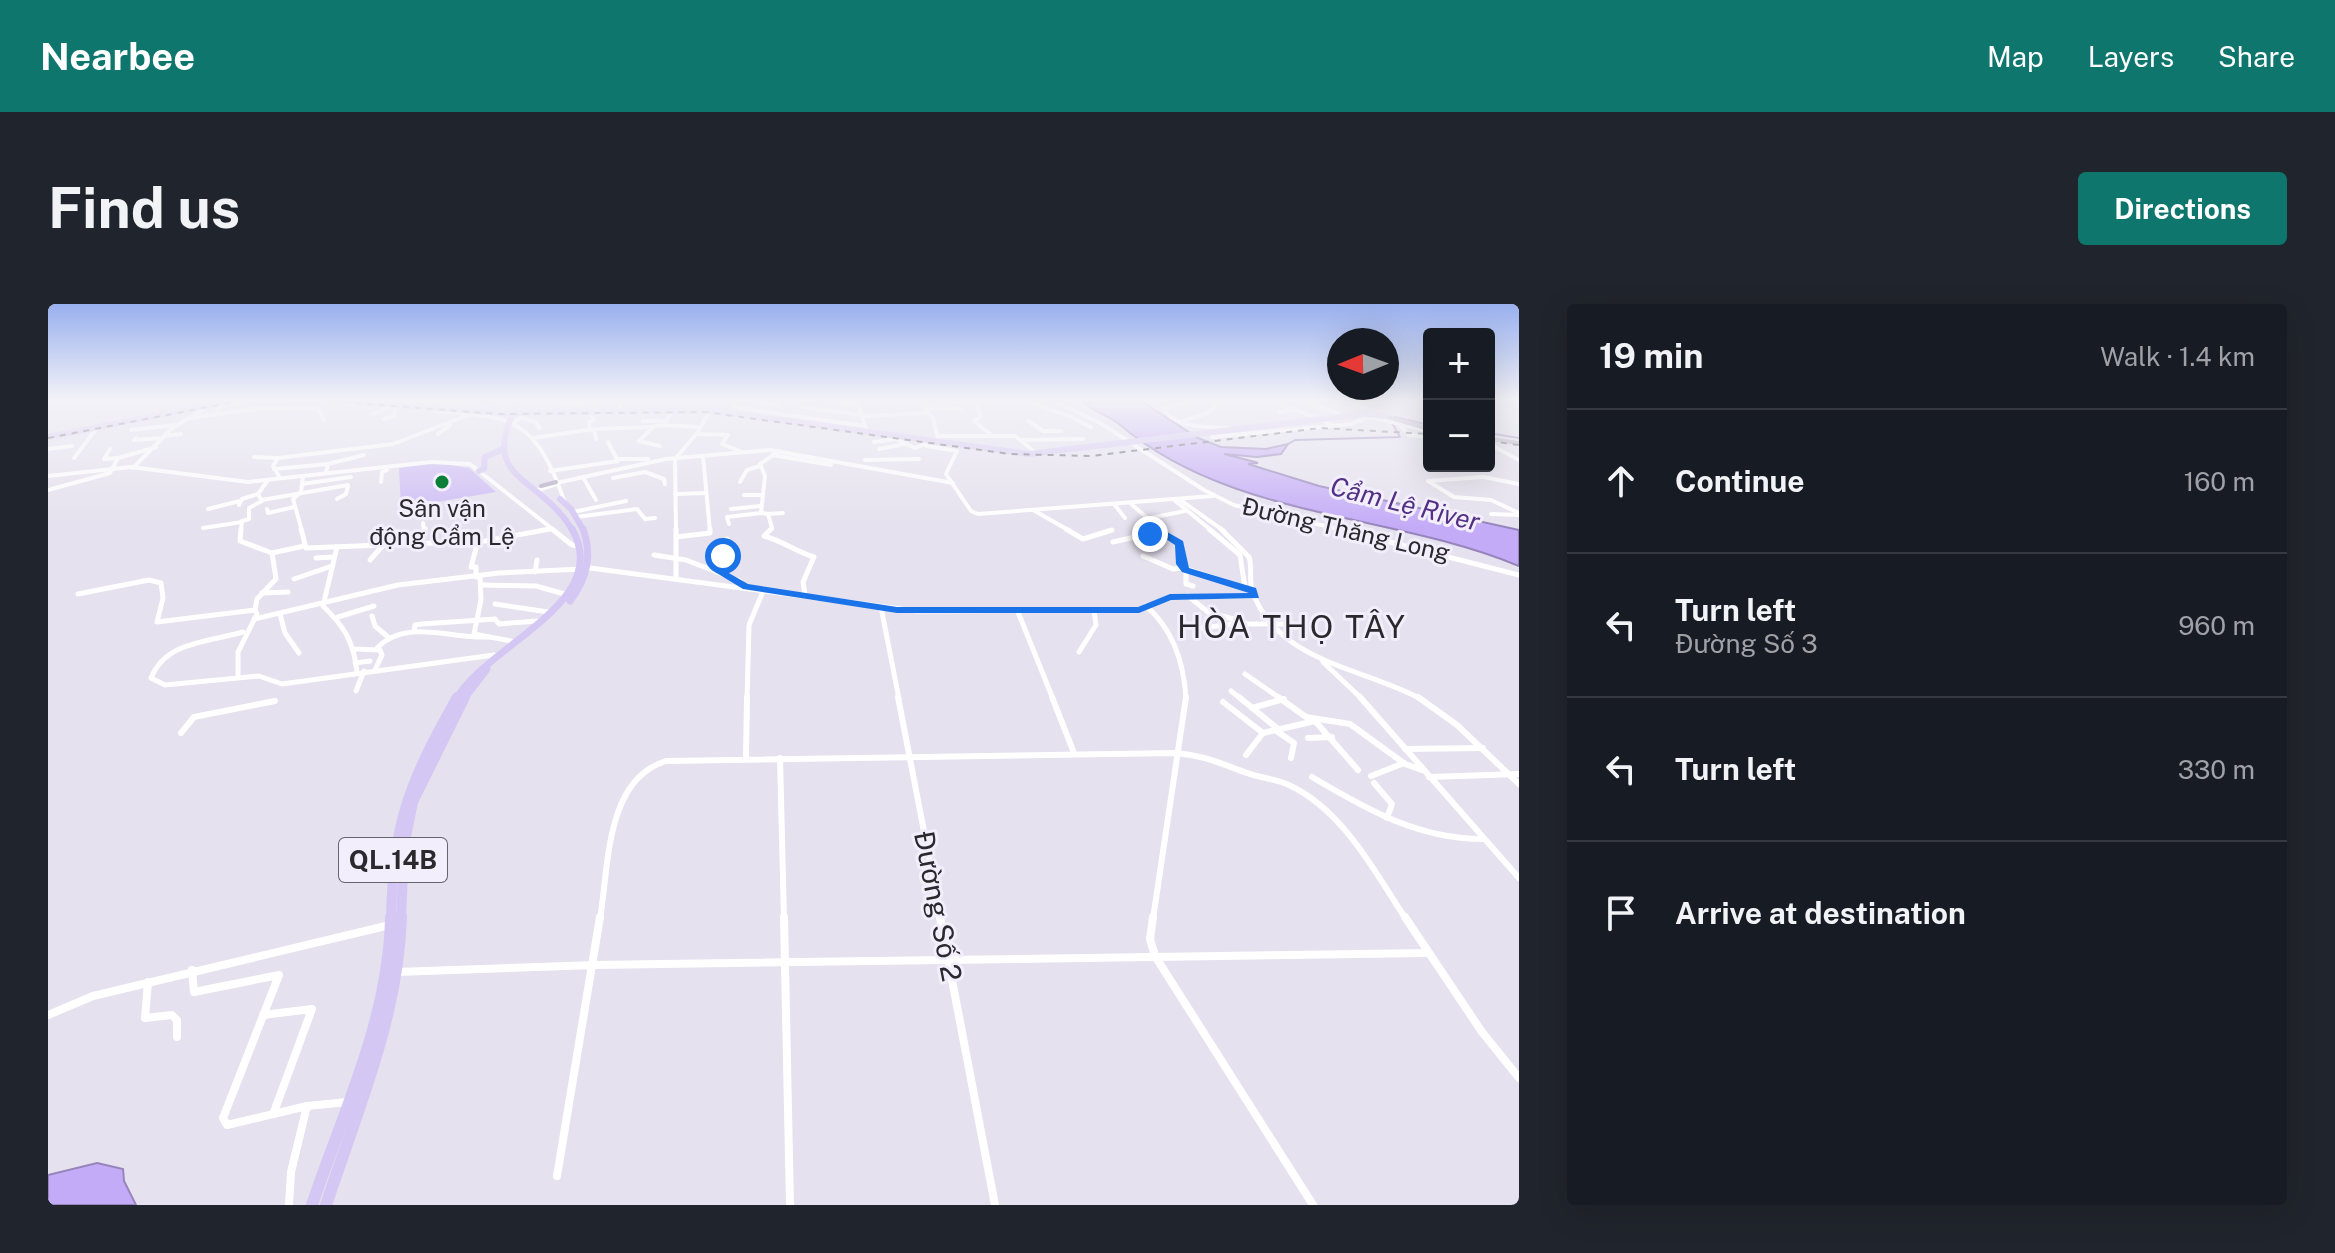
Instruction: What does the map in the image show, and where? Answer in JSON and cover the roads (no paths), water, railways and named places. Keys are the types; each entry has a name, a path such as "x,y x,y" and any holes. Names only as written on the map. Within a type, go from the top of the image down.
{"highway":[{"path":"479,471 484,469 485,457 501,450 502,443"},
{"name":"QL.14B","path":"506,443 512,462 564,510 580,546 586,569"},
{"path":"924,443 1029,454 1127,443"},
{"path":"973,443 1035,452 1127,443"},
{"name":"QL.14B","path":"312,1205 383,996 398,822 406,796 478,679 571,599 586,569 588,547 574,515 565,503 512,469 501,450"},
{"name":"QL.14B","path":"326,1205 382,1039 397,972 406,833 413,802 432,752 466,684 494,655 571,590 586,569"}],"main road":[{"path":"541,488 556,483"},
{"path":"319,1183 333,1183"}],"street":[{"path":"74,458 85,443"},
{"path":"133,468 159,443"},
{"path":"254,457 278,458 396,443"},
{"path":"536,443 565,503"},
{"path":"609,443 621,466 606,471 613,478"},
{"path":"648,443 660,446"},
{"path":"676,577 675,459 689,443"},
{"path":"723,443 744,452"},
{"path":"924,443 957,451 946,474 973,513 1215,496"},
{"path":"879,449 904,444 920,448 924,443"},
{"path":"1026,443 1035,452"},
{"name":"Đường Thăng Long","path":"1132,443 1215,496 1270,516 1463,558 1519,575"},
{"path":"1495,445 1519,460"},
{"path":"50,448 72,446"},
{"path":"110,449 104,459 156,447"},
{"path":"887,448 895,454"},
{"path":"613,478 675,459 779,451 953,483"},
{"path":"740,482 747,470 760,466 779,451"},
{"path":"274,469 328,464 364,455"},
{"path":"772,455 847,466"},
{"path":"676,537 710,533 703,456"},
{"path":"48,490 110,473 118,458"},
{"path":"274,469 278,458"},
{"path":"550,471 618,460 648,459"},
{"path":"865,460 919,459"},
{"path":"48,476 133,468 235,482 454,461 470,464 572,545 580,546"},
{"path":"326,473 328,464"},
{"path":"760,466 765,476 761,506 772,528 765,534 766,538 789,543 797,552 815,558 805,576 805,595"},
{"path":"381,482 382,472 388,467"},
{"path":"274,469 280,478"},
{"path":"337,499 346,494 352,471"},
{"path":"556,483 646,472 664,479 665,484"},
{"path":"303,476 300,494 293,499 304,546"},
{"path":"302,484 351,477"},
{"path":"1519,484 1483,477 1428,481 1454,497 1491,500 1519,514"},
{"path":"584,479 596,500"},
{"path":"208,509 239,503 258,494 268,480"},
{"path":"203,528 249,519 249,508 262,500 348,485"},
{"path":"675,494 706,493"},
{"path":"258,494 262,500"},
{"path":"744,495 762,495"},
{"path":"1176,499 1185,511 1240,555 1245,588"},
{"path":"1176,499 1244,550 1252,565 1254,593"},
{"path":"574,515 626,501"},
{"path":"1130,503 1145,519 1180,545 1186,584 1193,586"},
{"path":"1114,504 1125,518"},
{"path":"731,509 761,506"},
{"path":"267,509 268,513 294,507"},
{"path":"574,515 637,509 645,519 655,518"},
{"path":"1033,510 1083,539 1112,530"},
{"path":"1145,519 1185,511"},
{"path":"729,524 727,517 783,513"},
{"path":"1491,514 1519,514"},
{"path":"242,522 240,541 272,553 304,546 500,542 551,529"},
{"path":"419,543 425,530 423,523"},
{"path":"1113,542 1162,531"},
{"path":"758,537 765,539"},
{"path":"720,572 734,561 733,556 722,553 727,539"},
{"path":"478,541 471,567 476,567 482,585 474,634 511,641"},
{"path":"370,560 385,543"},
{"path":"323,606 330,590 337,547"},
{"path":"238,676 235,663 243,632 254,619 262,593 276,579 272,553"},
{"path":"654,555 676,557 720,572 743,582 743,586"},
{"path":"1143,556 1173,569 1184,569 1254,593 1276,624 1358,695 1519,878"},
{"path":"316,558 343,559"},
{"path":"535,572 537,560"},
{"path":"546,562 547,571"},
{"path":"294,579 332,566"},
{"path":"254,619 412,584 586,569 676,577 916,611 1139,610 1159,600 1254,593"},
{"path":"454,579 454,587"},
{"path":"78,594 149,580 161,583 163,597 157,622 255,610"},
{"path":"408,592 412,584"},
{"path":"482,585 571,590"},
{"path":"746,758 749,625 764,589"},
{"path":"551,591 571,590"},
{"path":"262,593 288,592"},
{"path":"1188,596 1208,612 1248,624"},
{"path":"495,604 548,612"},
{"path":"323,606 338,617 355,649 355,663 361,672 356,691"},
{"path":"338,617 374,606"},
{"path":"1146,606 1168,631 1184,674 1186,702 1150,939 1155,956 1313,1205"},
{"name":"Đường Số 2","path":"881,607 995,1205"},
{"path":"1079,652 1096,625 1094,611"},
{"path":"1018,612 1074,753"},
{"path":"280,614 285,633 299,653"},
{"path":"372,616 375,626 388,637"},
{"path":"414,631 416,625 495,619 500,624 537,621"},
{"path":"1195,629 1293,624"},
{"path":"355,649 377,648 388,637 414,631 488,637"},
{"path":"243,632 188,643 155,666 151,678 165,685 259,676 282,684 494,655"},
{"path":"375,670 382,655 377,648"},
{"path":"1320,660 1387,682 1425,702 1483,748 1519,784"},
{"path":"355,663 370,661"},
{"path":"1245,674 1315,721 1358,770"},
{"path":"1231,691 1294,743 1291,758"},
{"path":"1252,708 1284,699"},
{"path":"181,733 194,717 275,701"},
{"path":"1223,702 1263,733"},
{"path":"1246,755 1263,733 1315,721 1350,724 1404,763 1422,770"},
{"path":"1308,738 1332,737"},
{"path":"1405,749 1483,748"},
{"path":"557,1176 595,965 620,801 626,788 644,769 665,761 1176,753 1203,755 1249,774 1277,780 1318,803 1353,838 1482,1032 1519,1078"},
{"path":"780,758 790,1205"},
{"path":"1387,818 1392,804 1373,780 1404,763"},
{"path":"1429,777 1519,774"},
{"path":"1312,777 1387,818 1455,841 1482,839"},
{"path":"48,1015 93,996 390,925"},
{"path":"397,972 595,965 1428,953"},
{"path":"192,970 194,992 279,975 223,1118 227,1125 274,1112 348,1102"},
{"path":"148,982 145,1018 172,1015 177,1020 177,1037"},
{"path":"263,1015 312,1009 274,1112"},
{"path":"289,1205 291,1172 307,1106"}],"railway":[{"path":"930,443 1010,454 1091,456 1197,443"},
{"path":"1504,443 1519,445"}],"place":[{"name":"Sân vận động Cẩm Lệ","path":"442,482"}],"district":[{"name":"HÒA THỌ TÂY","path":"1292,627"}],"water label":[{"name":"Cẩm Lệ River","path":"1405,504"}]}
